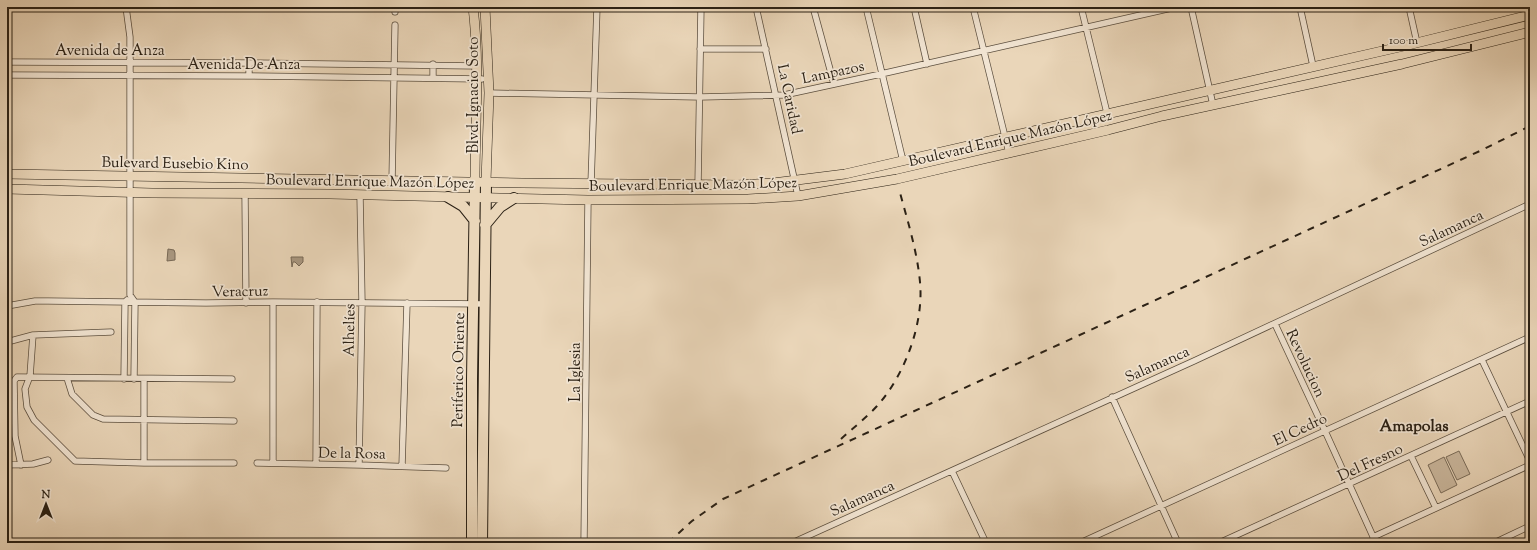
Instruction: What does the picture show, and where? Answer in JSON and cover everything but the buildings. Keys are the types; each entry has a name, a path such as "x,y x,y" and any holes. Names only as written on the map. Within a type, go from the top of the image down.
{"highway":[{"name":"Periferico Oriente","path":"472,543 475,182"},
{"name":"Periferico Oriente","path":"482,543 486,182"},
{"path":"448,197 463,206 475,220"},
{"path":"486,225 500,207 514,198"}],"main road":[{"name":"Blvd. Ignacio Soto","path":"473,7 479,79 475,182"},
{"name":"Blvd. Ignacio Soto","path":"485,7 489,94 486,182"},
{"name":"Boulevard Enrique Mazón López","path":"486,182 738,185 795,181 845,174 1210,89 1417,43 1530,15"},
{"name":"Boulevard Enrique Mazón López","path":"7,189 588,200 748,199 798,196 897,179 1213,105 1332,80 1530,32"},
{"path":"479,79 482,92 489,94"},
{"name":"Bulevard Eusebio Kino","path":"7,174 486,182"}],"street":[{"path":"124,378 125,302 130,295 130,37 126,7"},
{"path":"591,184 597,7"},
{"path":"672,7 769,7"},
{"path":"813,7 834,84"},
{"path":"866,7 903,161"},
{"path":"914,7 927,64"},
{"path":"973,7 1009,152"},
{"path":"1081,7 1107,113"},
{"name":"Lampazos","path":"489,94 700,98 777,96 927,64 1176,7"},
{"path":"1191,7 1213,105"},
{"path":"1300,7 1313,66"},
{"path":"1409,7 1417,43"},
{"path":"698,185 701,8"},
{"name":"La Caridad","path":"756,8 777,96 798,196"},
{"path":"392,181 395,25"},
{"path":"700,49 766,49"},
{"name":"Avenida de Anza","path":"7,62 249,62 433,64 477,66"},
{"path":"249,62 249,76"},
{"path":"433,64 433,78"},
{"name":"Avenida De Anza","path":"7,75 479,79"},
{"path":"245,193 246,303"},
{"name":"Alhelíes","path":"359,465 362,303 360,195"},
{"name":"La Iglesia","path":"584,543 588,200"},
{"name":"Salamanca","path":"793,543 1275,324 1530,204"},
{"path":"130,295 135,302 134,379"},
{"name":"Veracruz","path":"7,306 48,300 206,303 317,302 484,304"},
{"path":"273,302 273,463"},
{"path":"316,464 317,302"},
{"path":"402,466 407,303"},
{"name":"Revolucion","path":"1275,324 1376,543"},
{"path":"7,342 33,335 111,332"},
{"path":"33,335 30,376 26,383 25,394 30,414 71,458 79,462 234,463"},
{"name":"El Cedro","path":"1080,543 1530,337"},
{"path":"125,354 134,354"},
{"path":"1482,360 1530,461"},
{"path":"21,465 15,436 14,381 17,377 232,379"},
{"path":"67,378 72,394 97,417 103,419 234,421"},
{"path":"144,379 144,463"},
{"path":"1112,397 1178,543"},
{"name":"Del Fresno","path":"1219,543 1349,485 1530,401"},
{"path":"1411,456 1436,508"},
{"path":"7,465 39,463 48,460"},
{"name":"De la Rosa","path":"257,463 446,468"},
{"path":"1373,537 1530,464"},
{"path":"952,471 986,543"},
{"path":"1494,543 1530,526"}],"shaded area":[{"path":"168,249 174,250 175,260 167,261"},
{"path":"291,257 303,257 303,262 299,266 293,262 292,267"},
{"path":"1459,451 1470,474 1457,480 1446,457"},
{"path":"1444,457 1457,485 1441,493 1428,465"}],"railway":[{"path":"668,543 692,521 723,499 1482,150 1530,126"},
{"path":"841,439 864,419 887,393 904,364 916,331 920,298 919,270 899,189"}],"district":[{"name":"Amapolas","path":"1414,425"}]}
